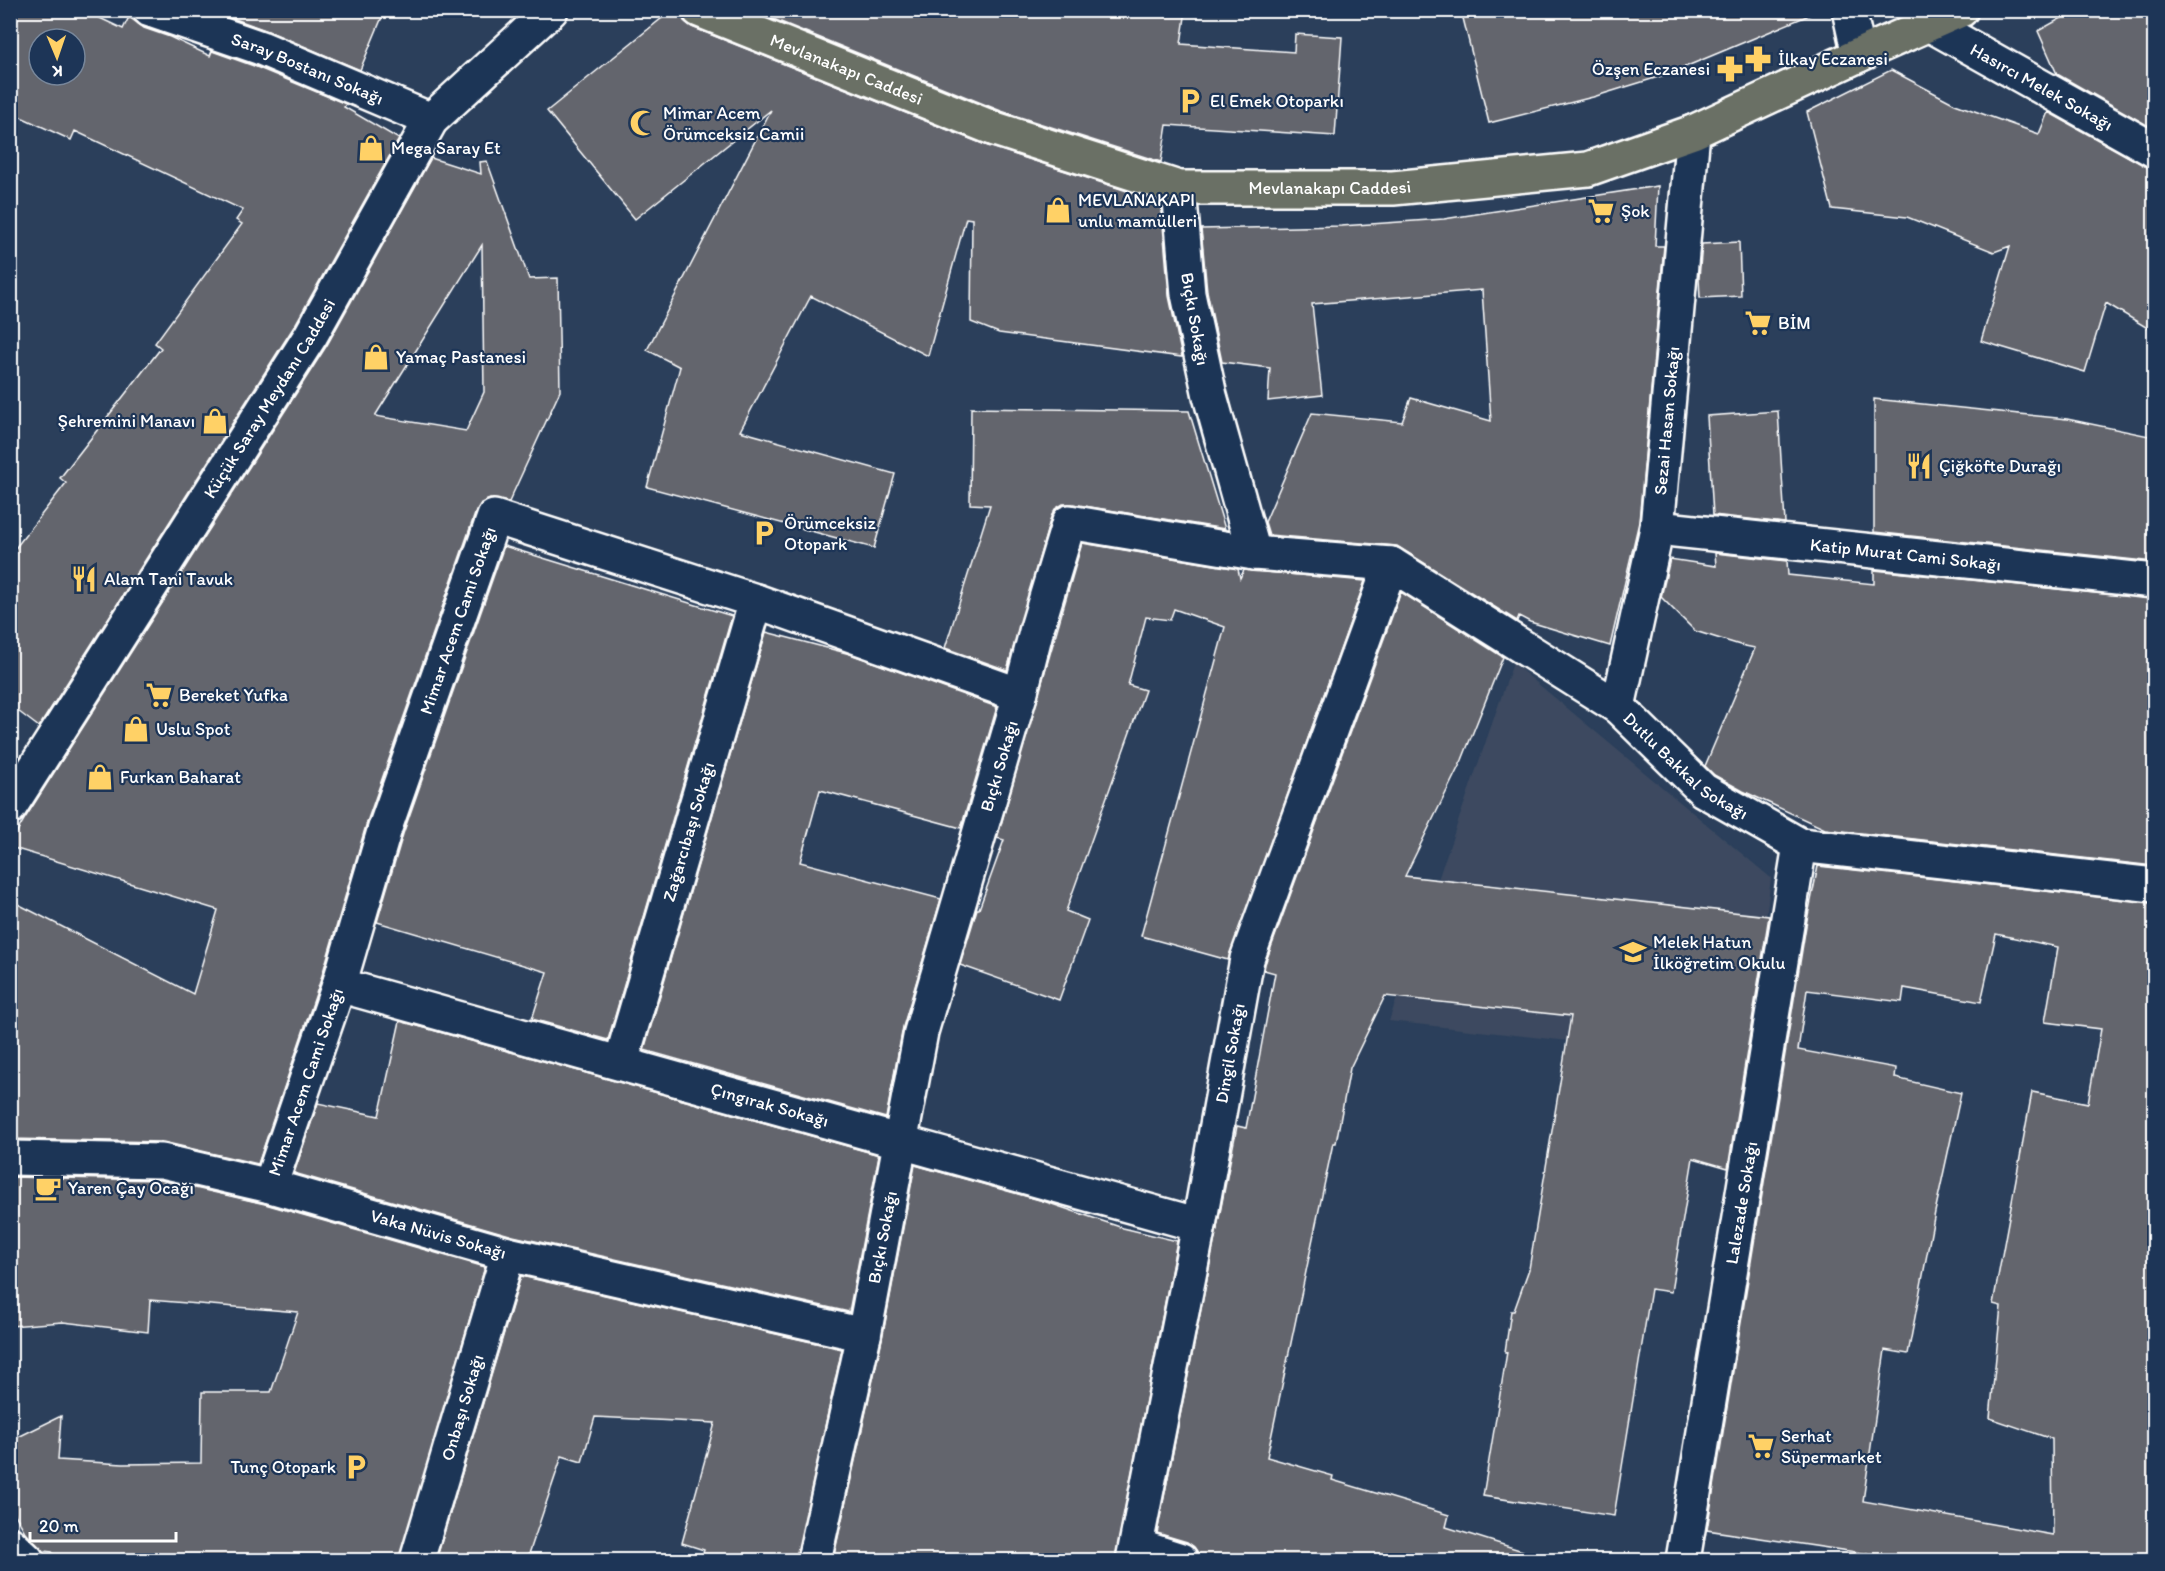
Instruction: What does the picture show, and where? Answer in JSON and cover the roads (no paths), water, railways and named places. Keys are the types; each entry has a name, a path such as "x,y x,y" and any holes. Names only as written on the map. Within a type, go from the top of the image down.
{"main road":[{"name":"Mevlanakapı Caddesi","path":"699,10 995,129 1179,188 1394,188 1588,169 1693,132 1961,10"}],"street":[{"name":"Saray Bostanı Sokağı","path":"150,10 261,48 430,120"},
{"name":"Küçük Saray Meydanı Caddesi","path":"10,807 311,335 430,120 550,10"},
{"path":"1849,10 1859,55"},
{"name":"Hasırcı Melek Sokağı","path":"1929,24 2154,150"},
{"name":"Sezai Hasan Sokağı","path":"1618,707 1657,528 1693,132"},
{"name":"Bıçkı Sokağı","path":"814,1560 864,1335 921,1032 1020,694 1036,628 1069,522 1254,553 1210,396 1188,294 1179,188"},
{"name":"Mimar Acem Cami Sokağı","path":"270,1186 339,985 385,828 494,517 756,601 1020,694"},
{"name":"Katip Murat Cami Sokağı","path":"1657,528 2154,581"},
{"name":"Dutlu Bakkal Sokağı","path":"1254,553 1391,564 1618,707 1703,790 1800,846 2154,885"},
{"name":"Dingil Sokağı","path":"1135,1553 1199,1225 1247,959 1391,564"},
{"name":"Zağarcıbaşı Sokağı","path":"621,1062 756,601"},
{"name":"Lalezade Sokağı","path":"1683,1560 1800,846"},
{"name":"Çıngırak Sokağı","path":"339,985 1199,1225"},
{"name":"Vaka Nüvis Sokağı","path":"10,1158 162,1161 270,1186 508,1254 864,1335"},
{"name":"Onbaşı Sokağı","path":"417,1560 508,1254"},
{"path":"10,1544 27,1560"},
{"path":"1135,1553 1181,1560"}],"place":[{"name":"İlkay Eczanesi","path":"1758,59"},
{"name":"Özşen Eczanesi","path":"1730,69"},
{"name":"El Emek Otoparkı","path":"1190,101"},
{"name":"Mimar Acem Örümceksiz Camii","path":"643,123"},
{"name":"Mega Saray Et","path":"371,148"},
{"name":"MEVLANAKAPI unlu mamülleri","path":"1058,210"},
{"name":"Şok","path":"1601,211"},
{"name":"BİM","path":"1758,323"},
{"name":"Yamaç Pastanesi","path":"376,357"},
{"name":"Şehremini Manavı","path":"215,421"},
{"name":"Çiğköfte Durağı","path":"1919,466"},
{"name":"Örümceksiz Otopark","path":"764,533"},
{"name":"Alam Tani Tavuk","path":"84,579"},
{"name":"Bereket Yufka","path":"159,695"},
{"name":"Uslu Spot","path":"136,729"},
{"name":"Furkan Baharat","path":"100,777"},
{"name":"Melek Hatun İlköğretim Okulu","path":"1633,952"},
{"name":"Yaren Çay Ocağı","path":"48,1188"},
{"name":"Serhat Süpermarket","path":"1761,1446"},
{"name":"Tunç Otopark","path":"356,1467"}]}
